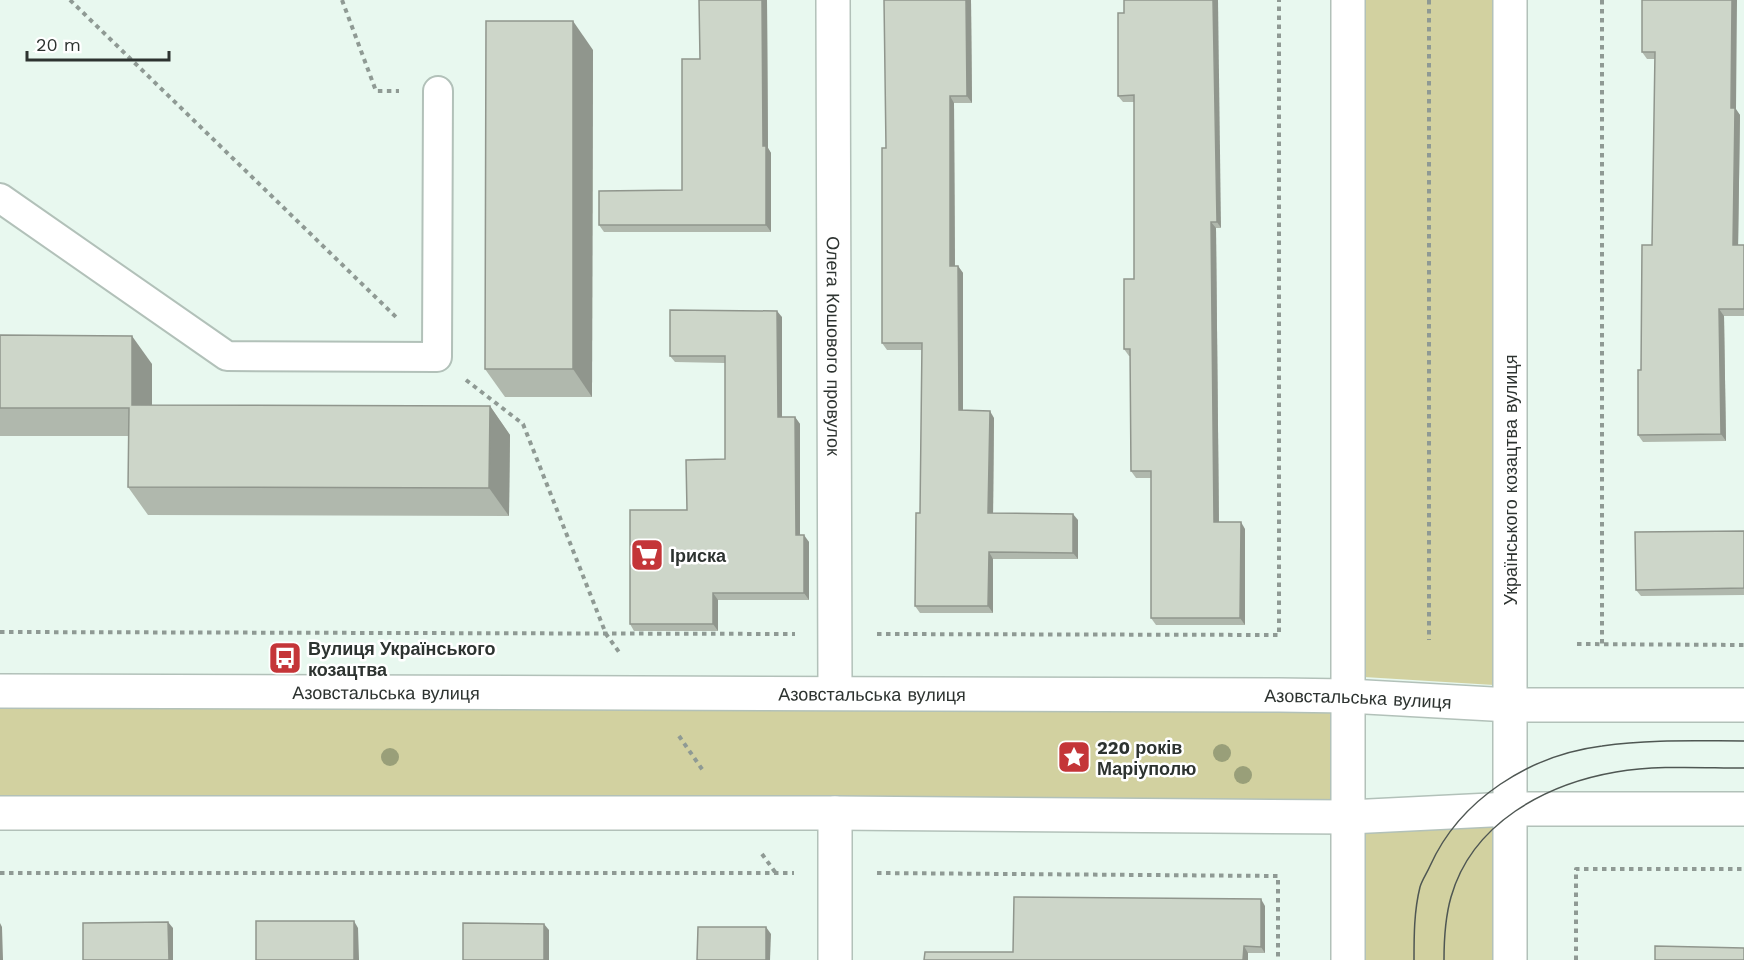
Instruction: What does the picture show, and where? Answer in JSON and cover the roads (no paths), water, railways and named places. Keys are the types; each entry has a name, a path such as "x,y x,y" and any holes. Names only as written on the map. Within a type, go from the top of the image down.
{"street":[{"name":"Олега Кошового провулок","path":"833,0 835,692"},
{"path":"1348,0 1348,960"},
{"name":"Українського козацтва вулиця","path":"1510,0 1510,960"},
{"name":"Азовстальська вулиця","path":"0,691 835,692 1348,696 1510,705 1744,705"},
{"path":"0,813 835,813 1348,817 1510,809 1744,809"},
{"path":"835,813 835,960"}],"lane":[{"path":"0,198 227,356 437,357 438,91"}],"tram line":[{"path":"1414,960 1415,914 1423,879 1443,842 1459,820 1500,784 1549,759 1602,746 1655,741 1744,741"},
{"path":"1444,960 1447,913 1461,871 1476,848 1494,828 1515,811 1564,786 1616,772 1664,768 1744,768"}],"place":[{"name":"Іриска","path":"647,555"},
{"name":"Вулиця Українського козацтва","path":"285,658"},
{"name":"220 років Маріуполю","path":"1074,757"}]}
